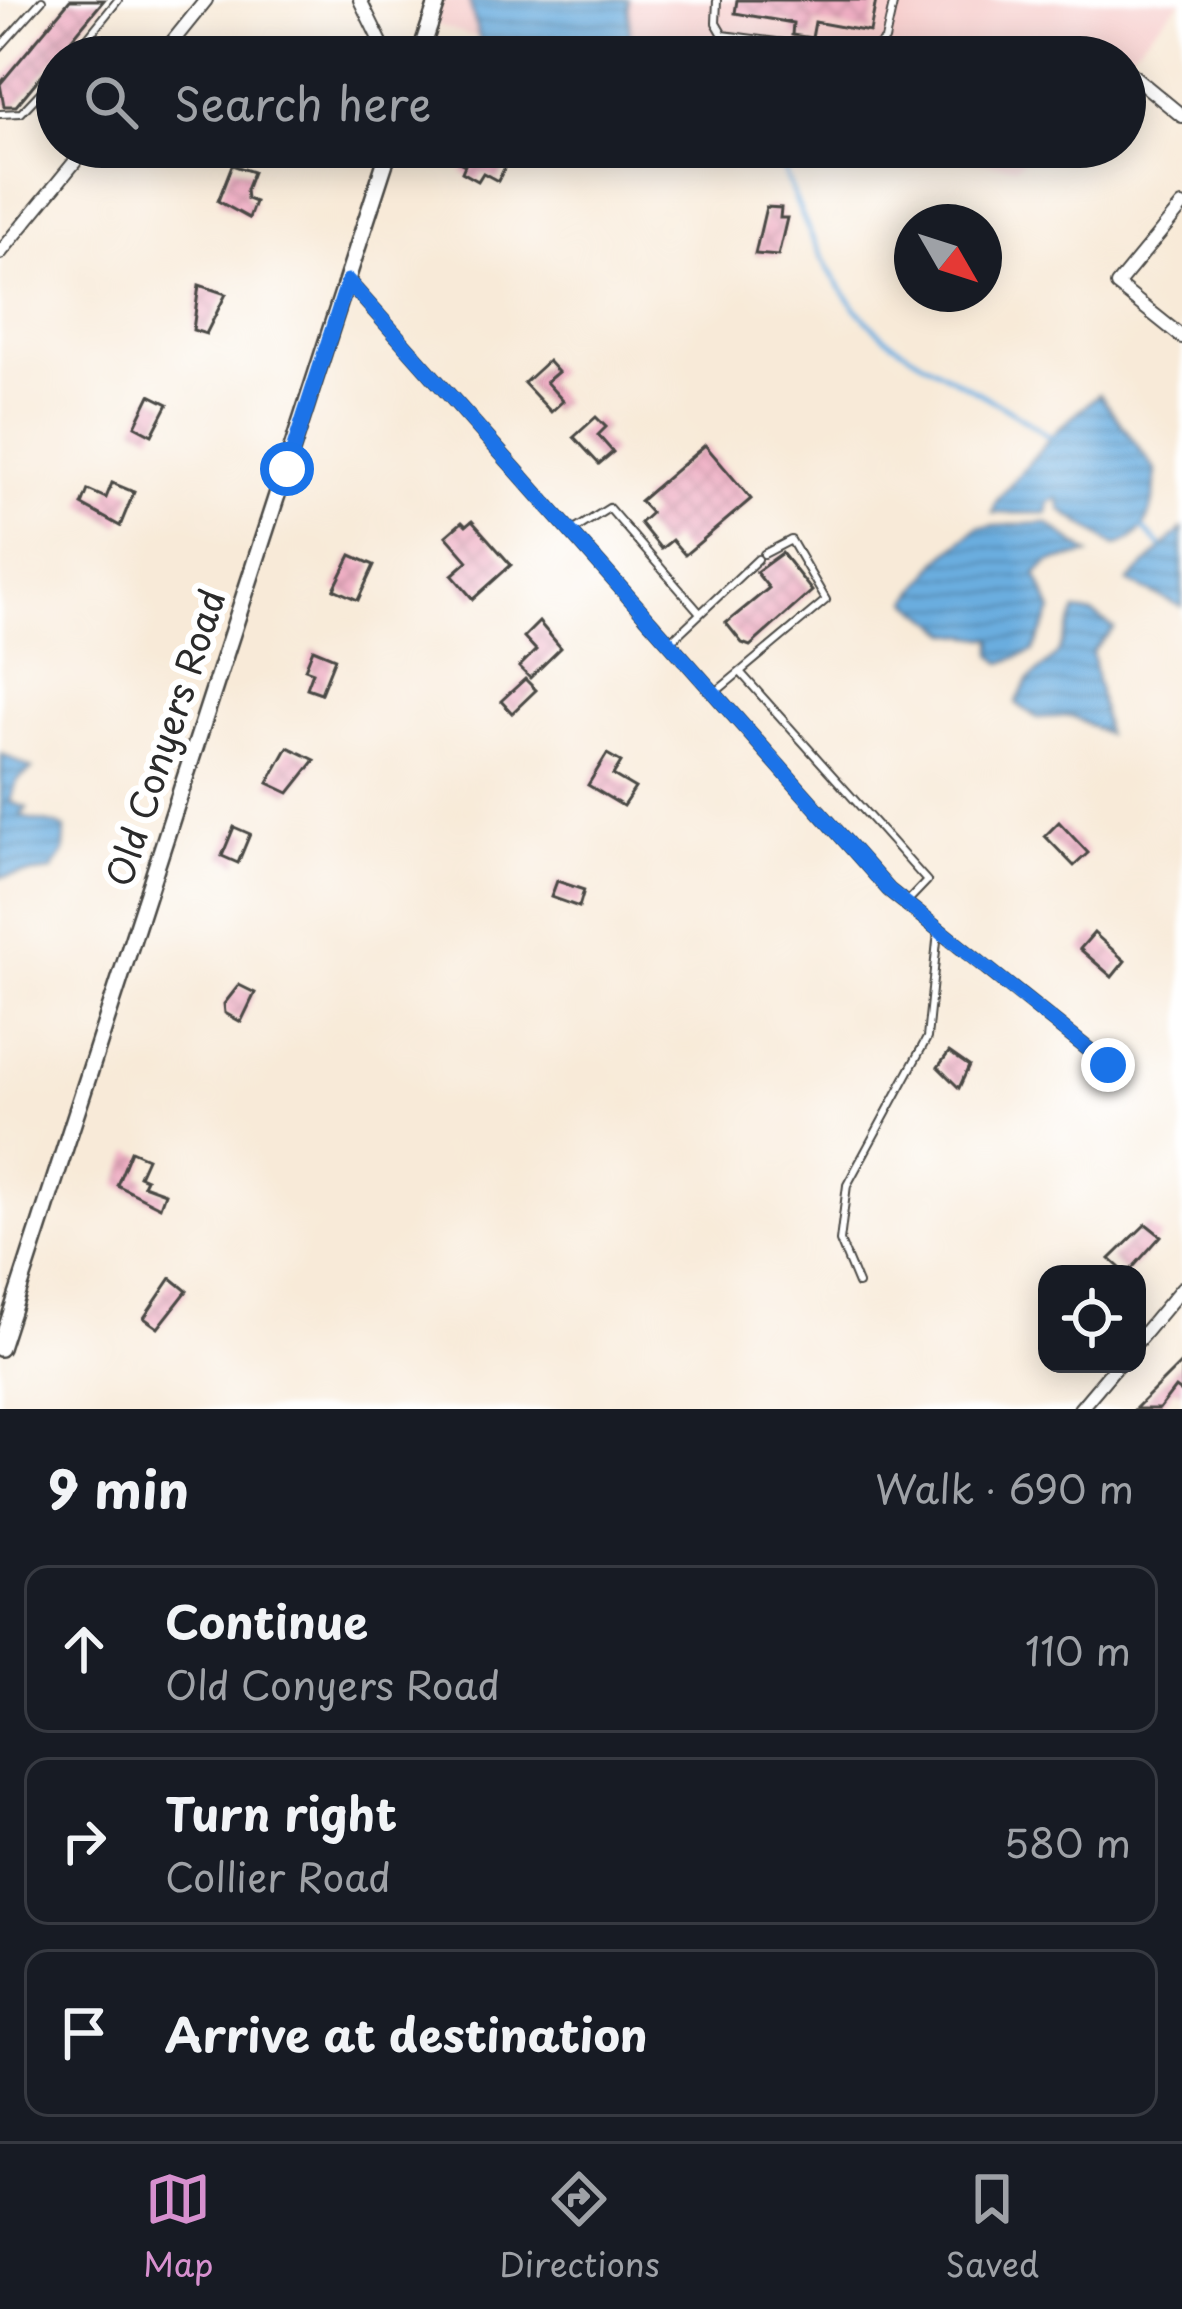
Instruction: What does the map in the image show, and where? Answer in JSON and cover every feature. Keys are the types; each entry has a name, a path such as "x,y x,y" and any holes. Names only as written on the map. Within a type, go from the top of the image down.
{"street":[{"path":"177,36 206,0"},
{"path":"360,0 378,36"},
{"path":"426,36 438,0"},
{"path":"1146,86 1182,116"},
{"path":"0,253 70,168"},
{"name":"Old Conyers Road","path":"0,1348 383,168"},
{"path":"1182,206 1117,285 1182,337"},
{"path":"348,281 905,904 1108,1065"},
{"path":"1146,1334 1176,1306 1182,1288"},
{"path":"1080,1409 1110,1373"}],"lane":[{"path":"1,44 42,0"},
{"path":"89,36 118,0"},
{"path":"717,0 716,23 723,35 731,36"},
{"path":"886,36 894,0"},
{"path":"0,114 21,113 36,97"},
{"path":"571,532 610,508 700,613"},
{"path":"669,643 761,556 791,540 826,600 714,694"},
{"path":"741,673 927,881 905,904"},
{"path":"858,1284 840,1241 847,1185 927,1038 938,931"}],"shaded area":[{"path":"435,0 1182,0 1146,37 472,36 427,22"}],"water":[{"path":"469,0 628,0 630,36 478,36"},
{"path":"1099,394 1156,471 1149,517 1137,535 1115,546 1061,510 1058,498 1049,502 1047,513 993,513 996,502 1053,434"},
{"path":"1047,523 1089,554 1050,562 1036,574 1052,611 1033,651 1002,663 993,656 993,639 950,633 909,601 939,560 978,527"},
{"path":"1182,529 1182,607 1128,582"},
{"path":"1076,611 1093,614 1114,628 1092,652 1106,734 1072,716 1037,718 1016,703 1028,681 1057,655"},
{"path":"2,754 32,769 17,781 10,802 27,808 21,815 26,818 65,829 64,852 51,871 0,877"}],"building":[{"path":"70,0 104,0 74,36 40,36"},
{"path":"737,0 876,0 870,32 815,22 812,36 799,36 792,35 793,23 735,13"},
{"path":"36,41 36,82 16,106 4,106 0,84"},
{"path":"231,168 253,172 246,190 247,199 255,202 249,218 218,201"},
{"path":"464,168 504,168 498,181 483,173 478,181 462,172"},
{"path":"766,207 781,208 780,218 787,218 778,256 755,254"},
{"path":"199,285 226,294 206,334 193,330"},
{"path":"548,361 558,372 546,382 563,401 551,412 524,383"},
{"path":"150,395 168,404 152,435 135,426"},
{"path":"596,417 606,427 598,435 613,452 599,464 574,437"},
{"path":"705,445 751,499 685,555 672,540 661,549 640,523 651,513 640,501"},
{"path":"112,483 134,492 120,526 82,505 88,490 106,498"},
{"path":"472,521 511,565 473,599 452,575 468,561 446,536 462,522 466,526"},
{"path":"782,553 812,591 750,646 742,643 726,623 769,588 756,572"},
{"path":"351,555 374,565 358,600 334,589"},
{"path":"539,622 561,648 530,678 519,667 536,650 524,637"},
{"path":"313,649 335,658 321,693 307,688 313,672 305,669"},
{"path":"525,679 536,690 512,713 501,701"},
{"path":"288,747 315,760 289,793 268,783"},
{"path":"607,754 621,762 613,775 635,788 623,806 588,785"},
{"path":"1059,822 1088,853 1074,866 1045,836"},
{"path":"234,827 250,834 238,863 222,856"},
{"path":"557,881 584,890 579,907 551,897"},
{"path":"1094,933 1125,961 1112,977 1080,949"},
{"path":"239,985 255,993 241,1022 225,1013 224,1004"},
{"path":"949,1052 969,1066 959,1088 938,1067"},
{"path":"131,1151 147,1158 139,1176 146,1179 143,1185 165,1193 160,1207 117,1185"},
{"path":"1146,1224 1161,1236 1135,1265 1117,1265 1110,1259"},
{"path":"171,1278 187,1291 158,1328 144,1318"},
{"path":"1182,1362 1182,1393 1175,1388 1159,1409 1135,1409"}],"waterway":[{"path":"783,168 820,254 870,324 911,355 1050,438"},
{"path":"1143,529 1161,546"}],"route":[{"path":"287,469 348,281 889,890 1108,1065"}]}
